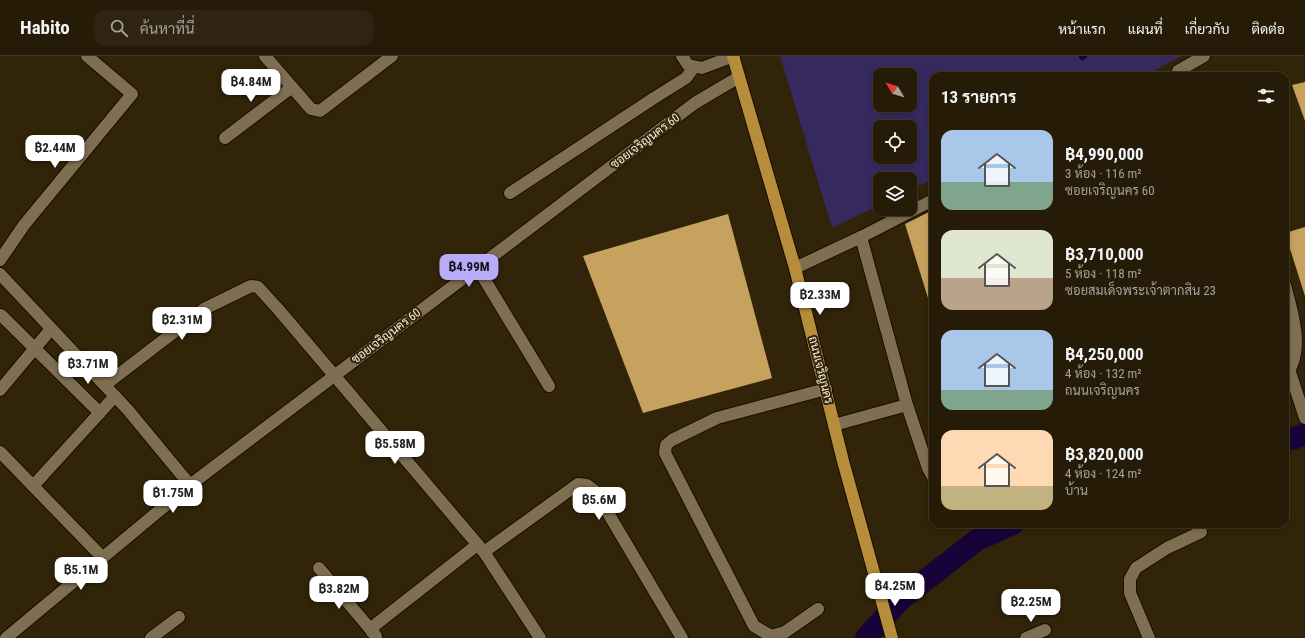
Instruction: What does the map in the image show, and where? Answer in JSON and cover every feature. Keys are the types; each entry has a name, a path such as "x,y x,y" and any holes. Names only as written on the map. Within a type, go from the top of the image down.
{"main road":[{"name":"ถนนเจริญนคร","path":"733,56 795,268 834,424 892,638"}],"street":[{"path":"0,260 24,225 132,94 86,56"},
{"path":"265,56 311,109 320,111 392,56"},
{"path":"682,56 688,65 702,68 733,56"},
{"path":"1178,72 1204,56"},
{"path":"510,193 686,78 694,67"},
{"name":"ซอยเจริญนคร 60","path":"6,638 190,484 695,102 739,78"},
{"path":"225,138 292,87"},
{"path":"795,268 861,237 929,202"},
{"path":"861,237 907,405 929,470"},
{"path":"478,267 549,386"},
{"path":"0,274 115,396 190,484"},
{"path":"105,385 204,309 251,286 258,288 278,309 480,548 540,638"},
{"path":"1289,299 1301,341 1299,356 1289,371"},
{"path":"1,315 100,413"},
{"path":"0,390 52,329"},
{"path":"1289,379 1303,413"},
{"path":"818,609 785,632 771,636 754,626 665,452 666,445 672,440 717,418 826,390"},
{"path":"33,486 115,396"},
{"path":"834,424 907,405"},
{"path":"0,452 102,557"},
{"path":"375,635 375,625 480,548 578,484 587,485 595,491 682,638"},
{"path":"1149,638 1130,593 1130,579 1136,568 1167,548 1201,532"},
{"path":"319,568 375,635"},
{"path":"151,638 180,617"},
{"path":"1026,638 1045,630"}],"shaded area":[{"path":"780,56 1181,56 1152,72 929,72 929,181 917,187 917,172 873,172 873,208 832,228"}],"building":[{"path":"1305,82 1305,121 1292,85"},
{"path":"929,212 929,301 905,224"},
{"path":"728,214 772,378 643,413 583,256"},
{"path":"1305,227 1305,296 1289,246 1289,232"}],"waterway":[{"path":"1289,439 1305,434"},
{"path":"866,638 900,600 977,540 1004,528"}]}
